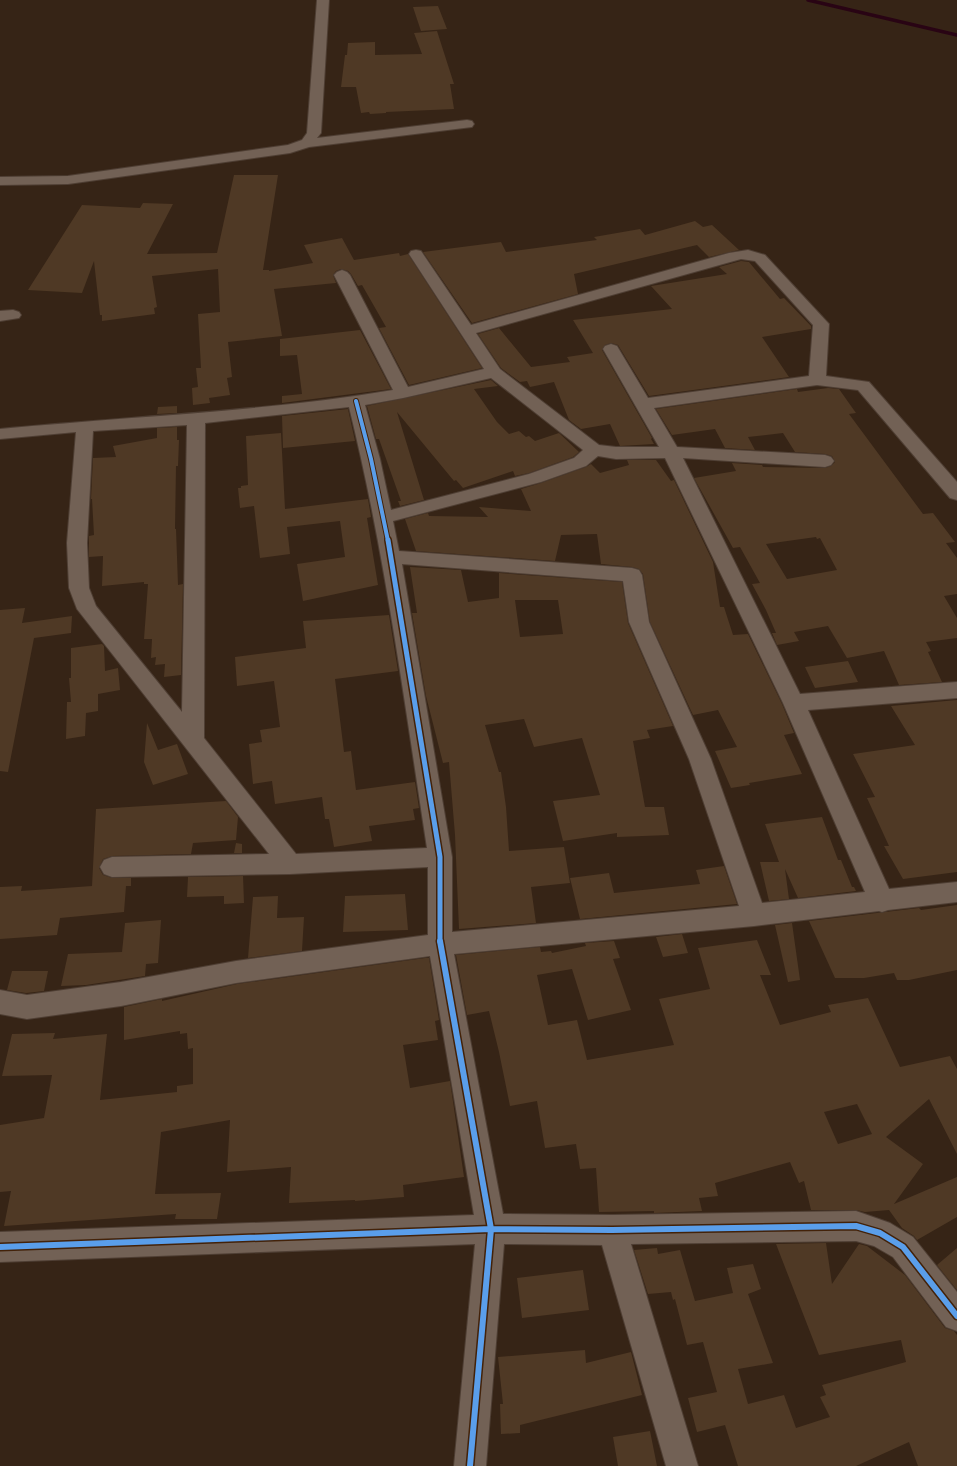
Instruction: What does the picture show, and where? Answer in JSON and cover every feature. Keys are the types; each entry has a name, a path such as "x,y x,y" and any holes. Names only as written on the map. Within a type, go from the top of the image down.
{"street":[{"path":"307,143 314,133 323,0"},
{"path":"0,181 68,180 290,149 307,143 467,124"},
{"path":"416,254 494,372 594,450 616,453 671,452 825,461"},
{"path":"467,331 729,257 750,254 760,258 821,324 817,380"},
{"path":"342,275 403,393"},
{"path":"611,349 671,452 794,703 882,902"},
{"path":"0,434 85,426 196,419 356,401 403,393 494,372"},
{"path":"642,404 817,380 864,386 957,494"},
{"path":"356,401 371,459 391,557 440,857 440,944 491,1229 470,1466"},
{"path":"193,740 196,419"},
{"path":"85,426 77,543 78,588 87,610 193,740 290,864"},
{"path":"383,518 535,478 580,462 594,450"},
{"path":"391,557 632,575 639,622 700,759 754,915"},
{"path":"794,703 957,690"},
{"path":"112,868 290,864 440,857"},
{"path":"0,1002 27,1007 121,994 236,972 440,944 754,915 882,902 957,892"},
{"path":"0,1247 491,1229 612,1230 856,1226 880,1233 903,1247 957,1316"},
{"path":"612,1230 682,1466"}],"building":[{"path":"438,6 447,29 421,31 413,7"},
{"path":"437,31 454,84 450,84 454,109 370,114 369,112 361,113 356,87 341,87 348,43 375,42 375,55 422,54 414,33"},
{"path":"234,175 278,175 263,270 269,271 313,263 304,245 342,238 354,260 399,253 400,256 408,254 482,368 409,385 379,328 386,327 362,285 358,286 348,271 341,269 336,271 333,275 336,283 274,289 282,336 228,342 232,377 227,378 230,395 209,398 210,403 193,405 192,388 198,387 196,368 201,368 198,314 220,312 218,269 152,276 157,307 154,308 155,314 102,321 94,261 82,293 28,290 82,205 140,208 143,203 173,204 147,254 217,253"},
{"path":"695,221 703,227 712,225 739,250 709,257 697,245 574,274 578,294 472,323 423,252 501,242 506,252 597,240 594,237 640,229 645,235"},
{"path":"741,261 749,262 780,299 784,298 811,326 811,329 762,337 789,377 649,396 618,345 611,343 605,345 602,350 654,444 620,446 610,424 581,429 569,420 554,382 530,387 527,381 520,382 501,368 478,334 499,328 531,367 570,362 567,357 593,353 573,320 672,309 651,286 727,274 719,267"},
{"path":"360,330 391,389 282,403 282,396 302,394 297,355 280,356 280,339"},
{"path":"491,380 498,386 474,389 497,422 509,434 519,431 526,437 529,436 535,441 559,433 579,452 573,457 529,473 515,476 513,471 463,488 456,480 454,481 397,412 424,500 400,506 398,501 401,501 379,439 376,439 367,406"},
{"path":"828,388 839,389 856,413 849,414 923,514 933,513 955,542 946,543 957,558 957,594 944,596 957,618 957,638 926,642 931,651 928,652 942,682 899,685 884,651 847,658 828,626 794,632 799,641 777,645 772,633 776,633 752,584 760,583 740,547 733,548 694,478 736,471 732,463 762,465 763,467 825,468 831,466 835,462 832,456 825,454 795,452 783,433 748,437 755,450 725,448 715,429 672,435 656,409 797,389 798,392","holes":["816,537 817,539 820,538 837,570 787,579 766,544"]},
{"path":"177,406 177,413 157,414 158,407"},
{"path":"348,409 355,441 283,448 282,416"},
{"path":"177,427 177,440 179,440 178,466 176,466 175,529 178,585 183,584 181,675 164,677 165,664 155,665 156,657 151,658 152,639 144,639 148,584 144,584 144,582 102,586 103,556 89,557 89,536 94,535 91,499 93,458 116,457 113,446 157,438 157,428"},
{"path":"281,433 285,509 368,499 371,517 367,518 378,585 303,601 297,564 345,557 340,521 287,527 290,554 260,558 254,506 240,508 238,488 248,485 246,436"},
{"path":"627,460 656,460 671,481 674,480 713,562 720,607 724,607 733,635 748,634 782,704 794,733 784,735 802,774 749,783 750,785 731,788 715,751 737,747 718,710 693,715 650,622 643,574 639,569 632,567 601,564 597,534 561,535 555,561 416,551 405,519 428,513 429,516 488,517 479,507 531,511 521,489 591,464 600,473 629,465"},
{"path":"410,567 461,570 468,602 499,598 499,573 622,582 628,623 673,726 647,730 650,738 633,741 645,807 664,807 669,835 617,837 617,833 563,841 553,801 600,795 582,738 534,747 524,719 485,725 499,772 501,772 506,807 509,851 564,847 570,883 531,887 536,923 459,929 455,835 449,762 443,763 426,696 412,613 417,613","holes":["515,600 558,600 563,634 520,637"]},
{"path":"25,608 22,623 72,616 71,633 34,638 8,772 0,771 0,610"},
{"path":"389,615 398,671 335,679 344,752 351,751 356,790 415,782 419,808 413,809 415,820 369,826 372,841 334,847 329,819 325,819 322,797 275,804 272,781 253,784 249,744 262,742 260,730 280,727 274,681 237,686 235,657 306,648 303,621"},
{"path":"102,644 104,646 105,671 118,668 120,690 98,694 98,711 86,713 85,736 66,739 67,702 71,702 69,678 71,678 71,648"},
{"path":"848,661 858,682 815,688 805,667"},
{"path":"957,700 957,872 903,879 884,846 889,846 867,798 875,797 853,754 915,745 891,706"},
{"path":"147,723 158,750 177,744 188,774 153,785 144,762"},
{"path":"226,801 238,817 236,840 193,843 191,854 112,856 103,859 99,868 103,875 112,878 131,878 131,886 126,886 124,912 60,918 57,935 0,939 0,887 22,886 21,891 92,886 96,809"},
{"path":"822,817 838,860 841,860 852,887 854,887 856,891 798,898 785,869 789,899 769,901 760,862 779,862 765,824"},
{"path":"236,843 242,844 242,853 234,853"},
{"path":"724,866 737,904 580,919 570,878 609,873 614,893 700,884 696,870"},
{"path":"243,876 244,903 224,904 224,896 187,897 188,877"},
{"path":"405,894 408,930 343,932 345,896"},
{"path":"278,896 277,918 304,917 302,951 248,958 253,897"},
{"path":"957,905 957,970 909,980 897,980 894,973 864,978 835,978 809,921 919,908 921,910"},
{"path":"161,920 158,963 146,964 145,976 86,985 61,986 68,954 122,952 125,923"},
{"path":"792,923 800,980 788,982 775,925"},
{"path":"682,934 688,953 663,957 656,937"},
{"path":"757,940 771,975 760,975 780,1025 831,1012 828,1005 868,998 900,1067 950,1056 957,1069 957,1154 929,1099 886,1137 923,1164 894,1204 957,1177 957,1217 917,1240 914,1236 902,1228 889,1210 865,1212 856,1210 811,1210 804,1181 799,1183 790,1162 715,1183 718,1196 699,1198 702,1211 654,1213 654,1211 599,1212 596,1168 580,1169 576,1144 545,1148 537,1101 510,1106 489,1011 467,1015 456,955 540,947 541,952 551,951 552,953 586,946 585,943 614,941 620,958 613,959 631,1010 588,1020 572,969 537,975 548,1025 577,1020 587,1060 674,1045 659,999 710,989 698,948","holes":["857,1104 872,1134 838,1144 824,1112"]},
{"path":"429,958 439,1020 435,1021 438,1040 403,1045 410,1088 450,1081 464,1177 403,1185 404,1197 355,1201 289,1203 291,1167 227,1172 230,1120 161,1132 155,1194 221,1193 217,1219 175,1219 176,1214 4,1226 11,1191 0,1192 0,1125 44,1118 52,1075 2,1076 12,1034 55,1033 53,1039 107,1034 100,1100 177,1092 177,1086 193,1084 193,1048 188,1049 187,1033 180,1034 180,1031 124,1040 124,1007 162,999 162,1001 237,984"},
{"path":"12,971 48,971 44,991 26,993 7,990"},
{"path":"826,1243 832,1284 859,1244 867,1246 905,1275 945,1328 954,1331 957,1335 957,1466 918,1466 909,1442 856,1466 738,1466 725,1425 697,1432 688,1398 717,1392 703,1342 687,1345 675,1299 673,1300 671,1292 648,1294 634,1250 657,1248 658,1254 680,1250 695,1301 733,1293 727,1268 753,1264 761,1289 748,1294 773,1363 738,1369 748,1404 784,1395 796,1428 830,1417 820,1397 826,1395 822,1385 906,1362 901,1340 819,1355 776,1244"},
{"path":"957,1248 957,1290 937,1265"},
{"path":"583,1270 589,1310 522,1318 517,1278"},
{"path":"585,1350 586,1363 631,1352 642,1395 520,1425 520,1433 501,1434 500,1404 503,1404 498,1357"},
{"path":"650,1431 657,1466 618,1466 613,1437"}],"waterway":[{"path":"808,0 957,35"}],"cycle path":[{"path":"356,401 371,459 391,557 440,857 440,944 491,1229 470,1466"},
{"path":"0,1247 491,1229 612,1230 856,1226 880,1233 903,1247 957,1316"}]}
